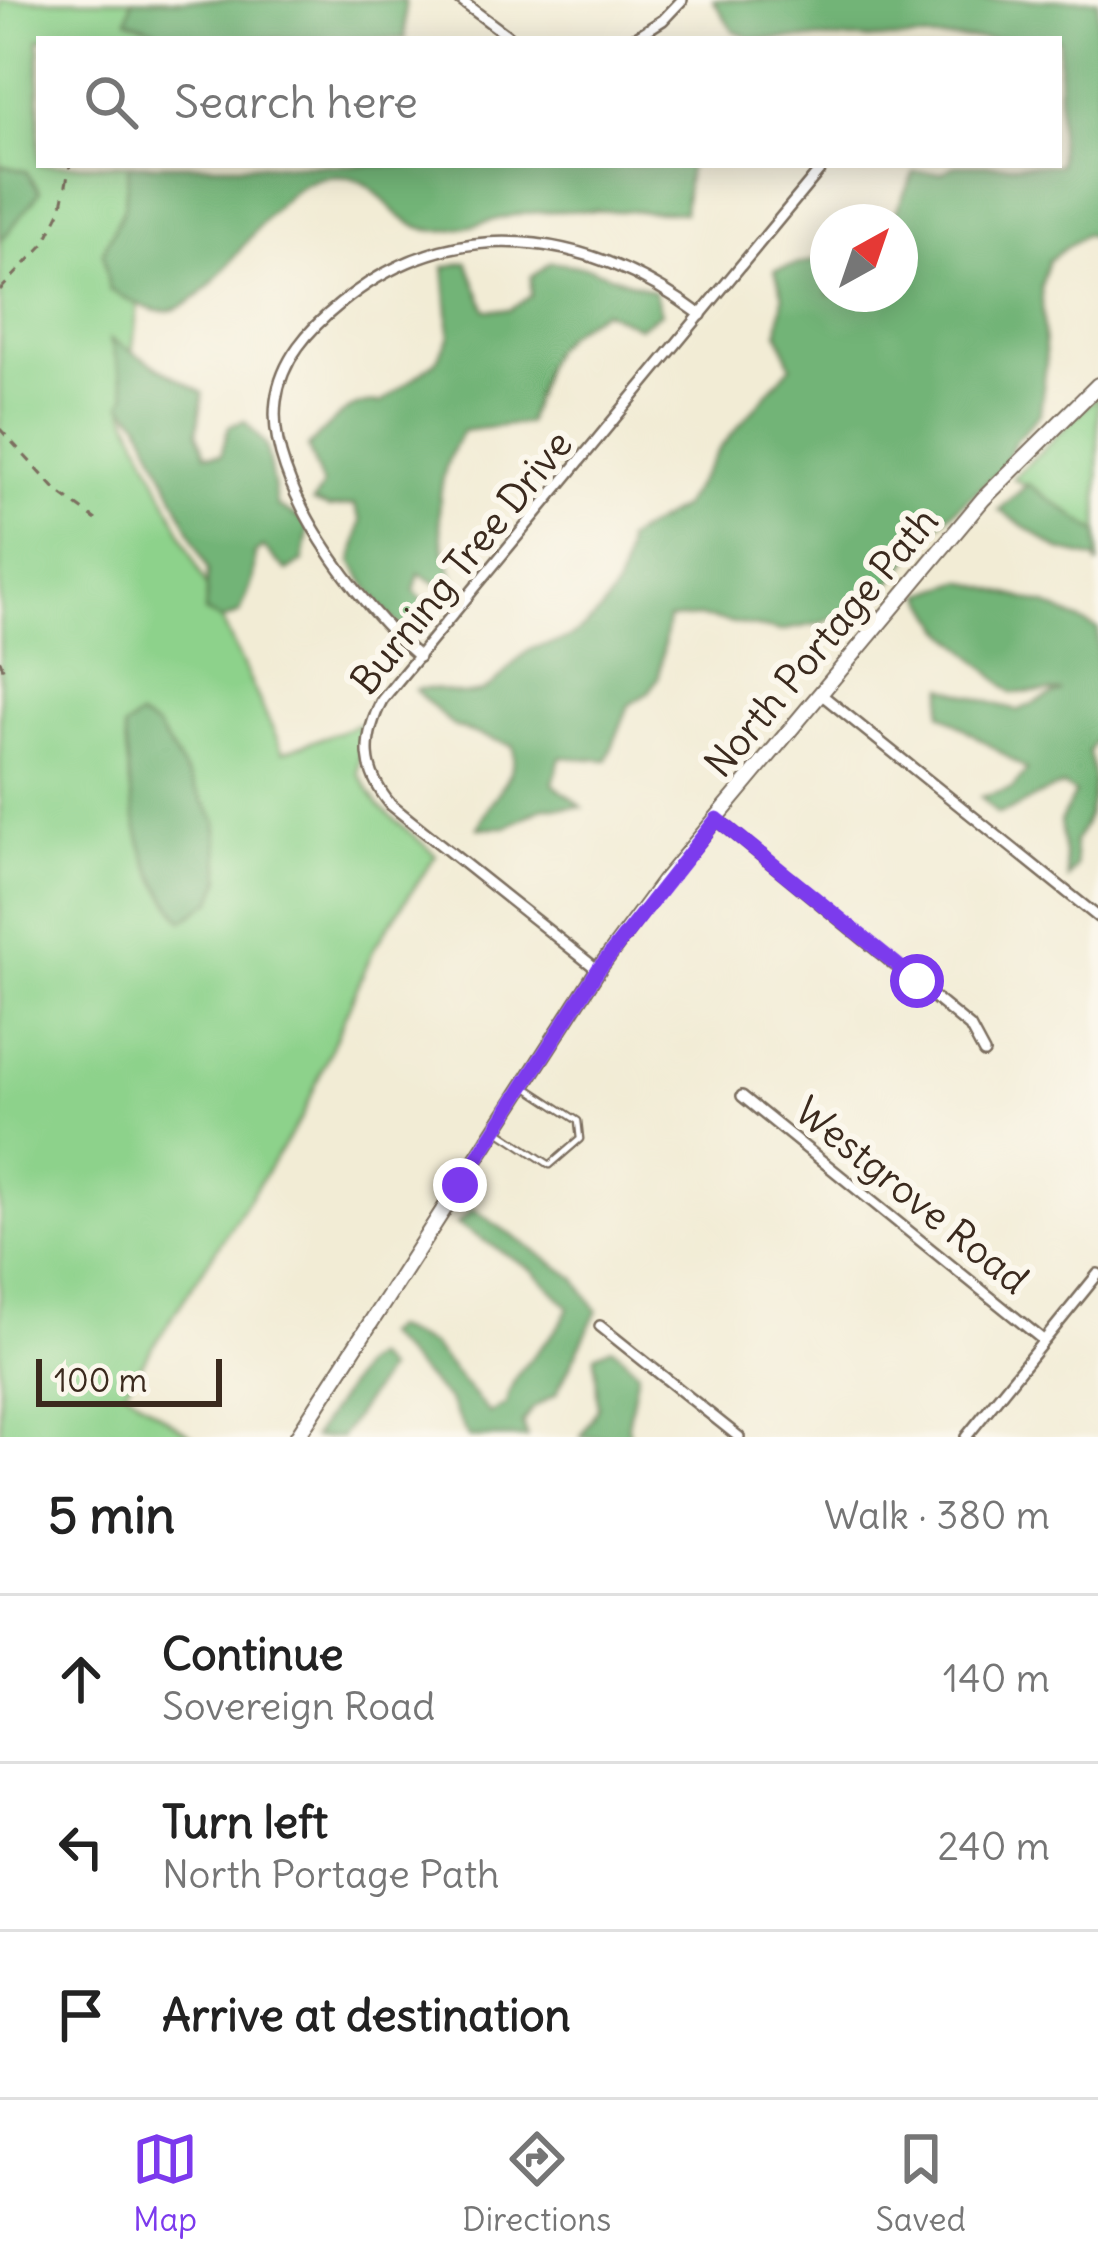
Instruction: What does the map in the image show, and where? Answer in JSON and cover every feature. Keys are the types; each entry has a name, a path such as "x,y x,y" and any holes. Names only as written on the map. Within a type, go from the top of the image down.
{"main road":[{"name":"North Portage Path","path":"298,1437 598,970 983,499 1098,385"}],"street":[{"path":"460,0 508,36"},
{"path":"637,36 682,0"},
{"name":"Burning Tree Drive","path":"598,970 417,828 378,790 365,746 372,721 419,657 822,168"},
{"path":"419,657 357,595 283,462 276,399 298,345 328,313 376,278 431,253 477,244 544,244 597,256 643,276 701,315"},
{"path":"822,695 1096,913"},
{"path":"717,819 970,1027 984,1053"},
{"name":"Westgrove Road","path":"742,1096 1043,1340"},
{"path":"966,1437 1098,1274"},
{"path":"599,1326 739,1437"}],"lane":[{"path":"497,1130 550,1165 580,1139 578,1121 526,1087"}],"path":[{"path":"0,290 44,244 61,209 69,168"},
{"path":"0,428 57,491 96,520"},
{"path":"0,537 0,549"},
{"path":"0,660 5,674"}],"green space":[{"path":"0,0 175,0 171,36 36,36 36,168 155,168 125,411 283,752 364,723 358,773 379,806 436,855 374,948 302,1117 125,1390 193,1437 0,1437"},
{"path":"132,0 405,0 405,36 171,36 127,20"},
{"path":"713,0 1098,0 1098,239 1085,234 1049,260 1041,286 1046,363 1040,413 1015,442 1002,469 932,530 884,592 822,623 780,631 700,617 668,619 659,676 648,693 629,705 607,760 560,757 553,784 582,807 544,807 506,827 478,828 512,767 513,746 453,726 415,690 480,692 530,650 566,639 602,610 622,571 626,540 682,507 720,448 791,366 778,332 783,296 775,270 810,261 810,312 918,312 918,204 899,204 914,172 1062,168 1062,36 746,36 733,30"},
{"path":"0,165 26,171 40,192 0,242"},
{"path":"129,168 689,168 684,212 528,213 446,230 407,221 358,180 327,177 303,185 281,202 202,292 182,306 160,311 109,290 103,252 124,208"},
{"path":"467,262 486,310 510,310 531,296 531,277 551,262 590,268 654,291 661,313 639,327 603,311 582,323 549,356 527,423 463,431 445,470 439,510 445,551 460,591 450,601 437,584 419,573 414,591 431,610 428,631 418,636 388,615 352,562 361,521 354,505 329,508 313,502 323,486 308,447 349,409 381,403 435,362 450,336 444,267"},
{"path":"110,339 203,393 197,432 206,454 221,455 229,426 245,421 266,446 277,506 309,524 303,561 287,571 263,547 255,553 253,580 240,613 222,620 205,612 208,570 139,421 122,404 127,395"},
{"path":"1098,395 1098,533 1013,478"},
{"path":"1028,484 1098,533 1098,566 1096,559 1060,550 999,510"},
{"path":"963,581 1046,605 1098,629 1098,735 1089,752 1092,799 1074,842 1076,866 1068,878 1060,822 1075,793 1064,786 1054,788 997,814 981,797 1012,789 1027,770 941,713 944,687 1017,711 1061,691 1012,693 943,628 923,594"},
{"path":"139,717 157,727 216,821 221,879 213,900 183,921 153,874 137,830 124,729"},
{"path":"473,1209 575,1278 597,1311 556,1394 533,1408 522,1423 527,1437 468,1437 449,1401 383,1335 392,1328 431,1345 489,1413 506,1405 516,1377 569,1307 532,1270 457,1224"},
{"path":"612,1347 638,1371 630,1437 581,1437 598,1407 595,1355"},
{"path":"373,1357 386,1371 341,1437 313,1437 361,1366"}],"route":[{"path":"460,1185 598,970 665,879 717,819 917,981"}]}
